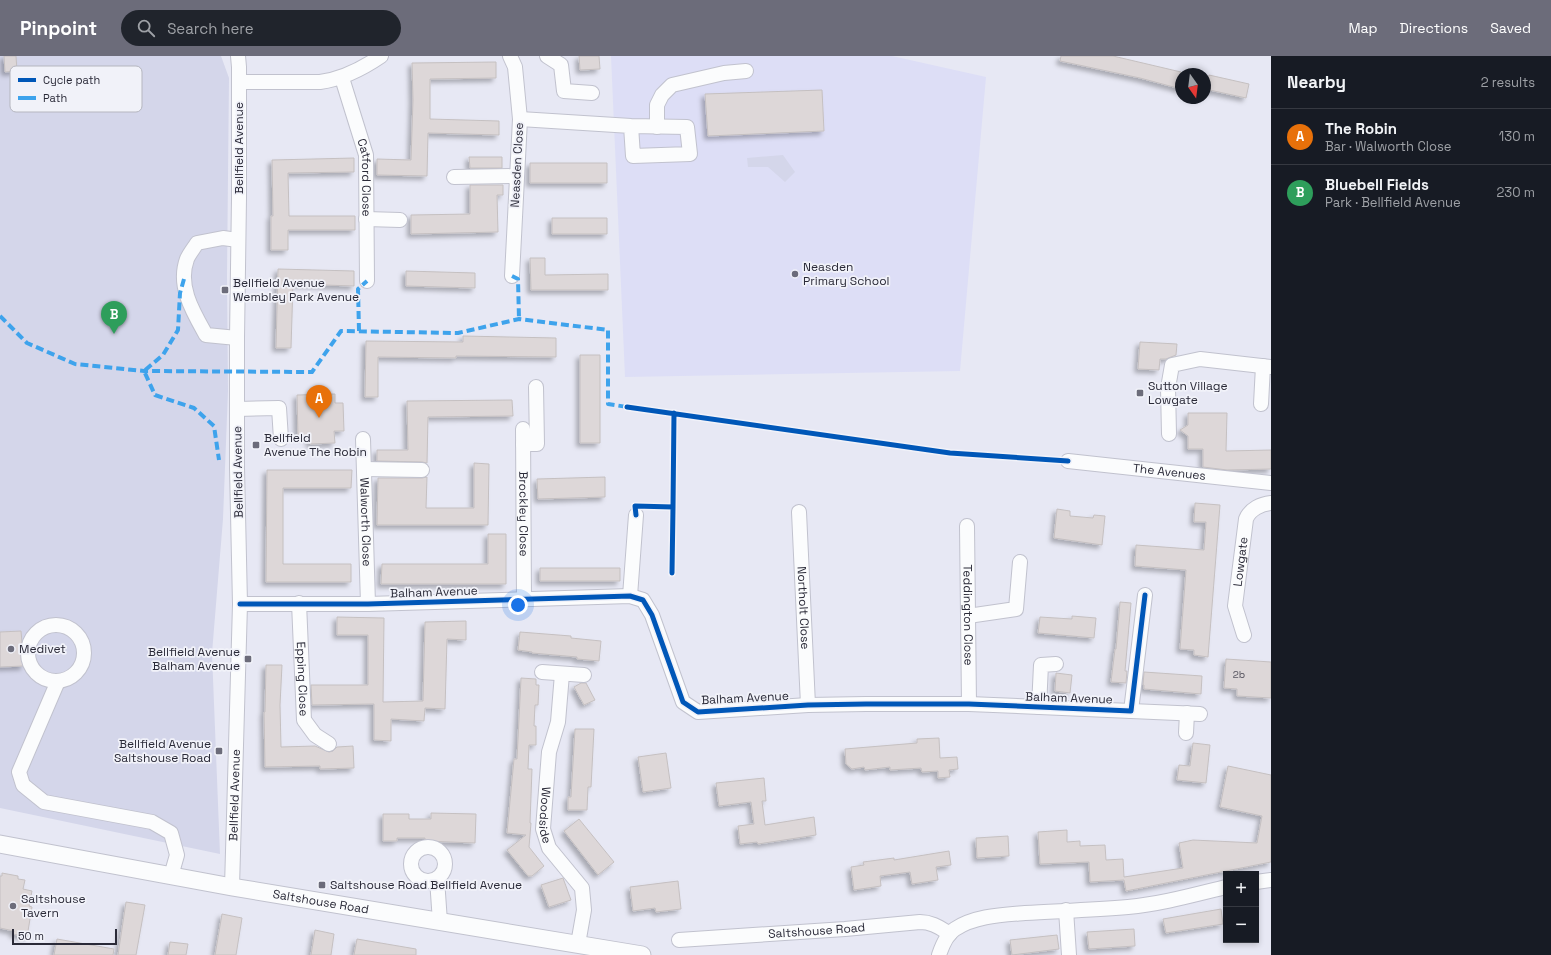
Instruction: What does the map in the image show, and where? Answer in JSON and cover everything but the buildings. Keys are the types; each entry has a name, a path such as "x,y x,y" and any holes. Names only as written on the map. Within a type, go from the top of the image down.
{"main road":[{"name":"Saltshouse Road","path":"0,844 232,887 642,955"}],"street":[{"name":"Bellfield Avenue","path":"232,887 240,604 237,409 240,82 238,56"},
{"path":"240,82 320,82 342,78 381,56"},
{"name":"Neasden Close","path":"510,56 515,67 520,119 512,276"},
{"path":"547,56 561,65 564,91 592,93"},
{"path":"657,126 657,105 662,95 672,85 724,73 746,71"},
{"name":"Catford Close","path":"342,78 366,155 367,281"},
{"path":"520,119 631,126 687,127 690,154 633,156 631,126"},
{"path":"454,177 517,176"},
{"path":"366,219 400,220"},
{"path":"237,338 206,335 195,316 184,288 184,279 187,259 197,243 223,238 238,240"},
{"path":"1169,434 1168,388 1172,365 1200,359 1267,367 1261,404"},
{"path":"523,444 537,444 536,387"},
{"path":"237,409 279,408 281,439"},
{"name":"Brockley Close","path":"523,428 524,600"},
{"name":"Walworth Close","path":"363,439 368,604"},
{"name":"The Avenues","path":"1068,462 1271,483"},
{"path":"364,469 422,470"},
{"name":"Lowgate","path":"1244,634 1235,606 1246,519 1248,515 1262,504 1271,503"},
{"name":"Northolt Close","path":"799,512 808,705"},
{"path":"630,596 636,515"},
{"name":"Teddington Close","path":"967,526 969,704"},
{"path":"968,616 1016,609 1020,562"},
{"name":"Balham Avenue","path":"240,604 368,604 630,596 643,600 652,615 683,702 698,712 808,705 969,704 1193,713 1186,733"},
{"path":"1131,711 1145,596"},
{"name":"Epping Close","path":"300,603 304,720 315,735 329,744"},
{"path":"57,624 71,629 81,638 84,648 84,657 81,666 75,674 67,679 58,681 45,678 34,670 29,662 28,653 29,644 33,636 39,630 57,624"},
{"path":"1039,707 1041,665 1056,664"},
{"path":"542,672 584,675"},
{"name":"Woodside","path":"562,674 558,722 549,752 543,829 549,848 582,888 584,910 578,944"},
{"path":"58,681 20,772 24,785 44,802 152,822 170,833 177,855 171,876"},
{"path":"438,879 440,922"},
{"path":"1259,882 1271,880"},
{"path":"939,955 950,934 954,930 990,916 1127,907 1168,901 1223,888"},
{"path":"1066,910 1069,955"},
{"name":"Saltshouse Road","path":"679,940 858,928 920,922 929,922 950,934"}],"shaded area":[{"path":"0,56 221,56 229,78 227,276 228,391 223,519 212,653 220,854 0,808"},
{"name":"Neasden Primary School","path":"611,56 892,56 986,77 960,371 625,377"},
{"path":"783,155 795,172 785,182 768,167 748,167 747,158"}],"marked path":[{"path":"512,276 518,279 519,319"},
{"path":"184,279 180,293 178,330 163,355 144,371 155,395 194,408 214,426 219,460"},
{"path":"359,331 358,289 367,281"},
{"path":"0,316 27,343 75,364 144,371 312,372 341,331 458,333 519,319 608,330 608,404 627,407"}],"cycle path":[{"path":"627,407 950,453 1068,461"},
{"path":"636,515 635,506 673,507 674,413"},
{"path":"672,573 673,507"},
{"path":"240,604 368,604 630,596 643,600 652,615 683,702 698,712 808,705 866,704 969,704 1131,711 1145,595"}],"place":[{"name":"Neasden Primary School","path":"795,274"},
{"name":"Bellfield Avenue Wembley Park Avenue","path":"225,290"},
{"name":"Bluebell Fields","path":"114,334"},
{"name":"Sutton Village Lowgate","path":"1140,393"},
{"name":"The Robin","path":"319,418"},
{"name":"Bellfield Avenue The Robin","path":"256,445"},
{"name":"Medivet","path":"11,649"},
{"name":"Bellfield Avenue Balham Avenue","path":"248,659"},
{"name":"Bellfield Avenue Saltshouse Road","path":"219,751"},
{"name":"Saltshouse Road Bellfield Avenue","path":"322,885"},
{"name":"Saltshouse Tavern","path":"13,906"}]}
